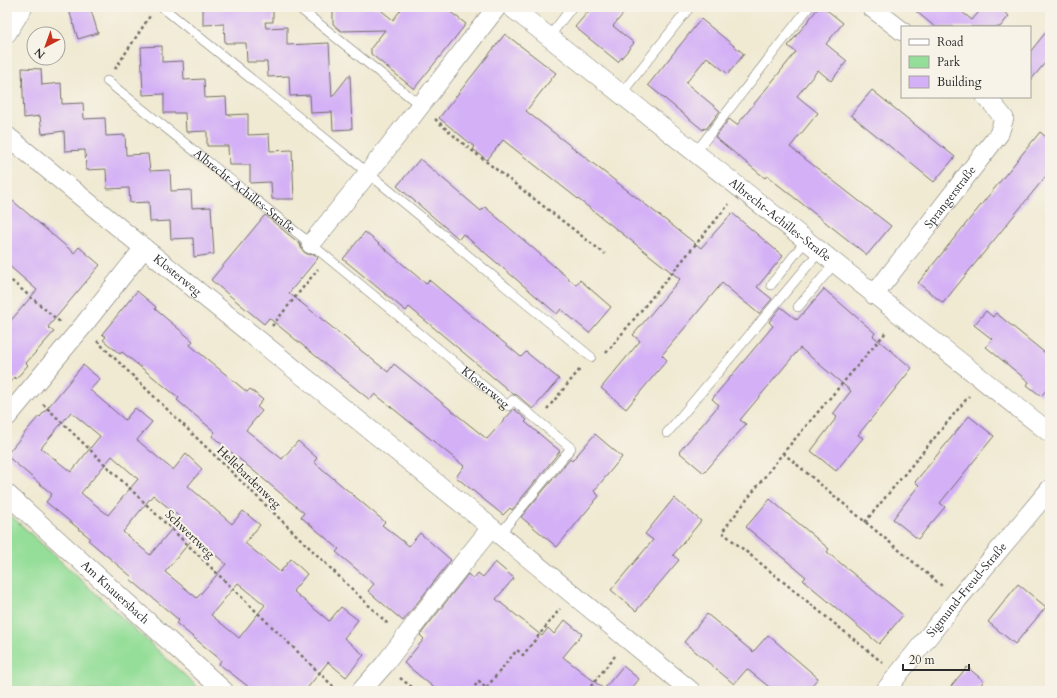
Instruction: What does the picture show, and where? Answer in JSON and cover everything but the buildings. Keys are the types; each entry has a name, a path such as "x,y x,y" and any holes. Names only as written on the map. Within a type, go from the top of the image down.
{"street":[{"path":"7,32 23,7"},
{"path":"311,244 497,7"},
{"name":"Albrecht-Achilles-Straße","path":"511,7 1050,433"},
{"path":"871,7 901,30"},
{"name":"Sprangerstraße","path":"874,295 999,134 1004,118 987,98"},
{"name":"Klosterweg","path":"7,136 690,691"},
{"name":"Klosterweg","path":"7,417 79,331 144,248"},
{"name":"Sigmund-Freud-Straße","path":"884,691 958,599 1050,489"},
{"name":"Am Knauersbach","path":"7,494 224,691"},
{"name":"Klosterweg","path":"361,691 404,640 428,607 495,532"}],"lane":[{"path":"162,7 368,173 591,357"},
{"path":"298,7 420,105"},
{"path":"549,37 572,7"},
{"path":"621,94 690,7"},
{"path":"695,153 809,7"},
{"name":"Albrecht-Achilles-Straße","path":"107,81 311,244"},
{"name":"Klosterweg","path":"311,244 508,406 513,400 571,448 495,532"},
{"path":"771,284 813,246"},
{"path":"667,433 813,246"},
{"path":"798,307 835,263"}],"path":[{"path":"107,81 152,13"},
{"path":"420,105 461,142 605,254"},
{"path":"538,420 596,350 603,356 741,189"},
{"path":"260,341 327,258"},
{"name":"Hellebardenweg","path":"7,278 79,331 404,640"},
{"path":"897,675 722,532 783,453 900,315"},
{"path":"865,522 982,380"},
{"name":"Schwertweg","path":"30,391 338,691"},
{"path":"783,453 958,599"},
{"path":"471,691 479,681 486,688 517,650 523,655 571,595"},
{"path":"587,691 628,640"}],"green space":[{"path":"7,512 202,691 7,691"}]}
